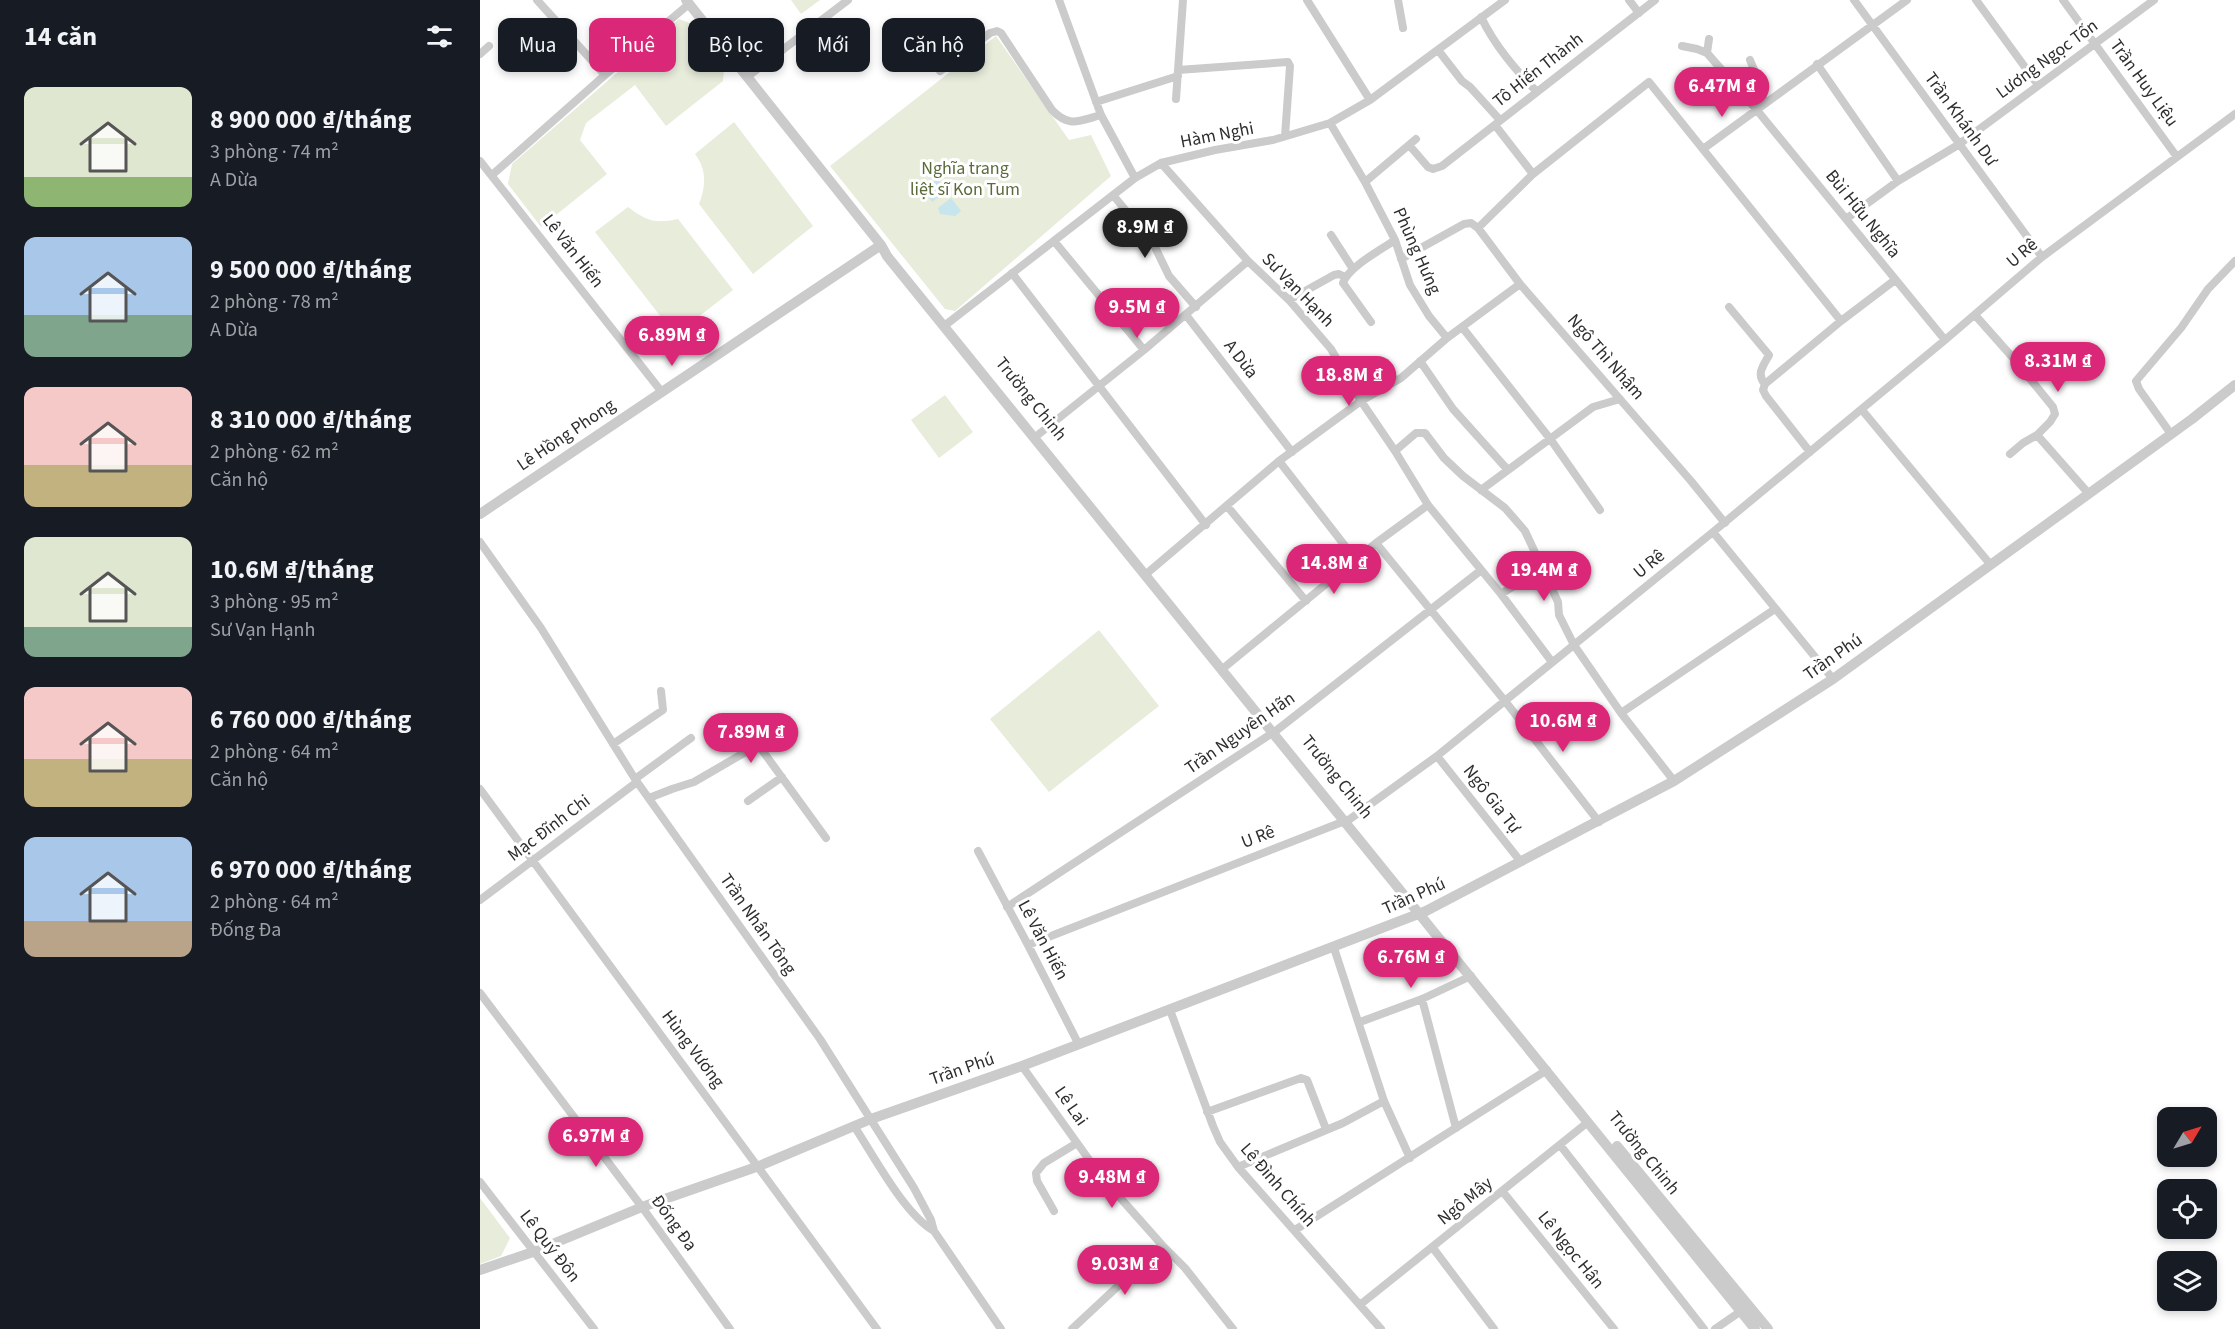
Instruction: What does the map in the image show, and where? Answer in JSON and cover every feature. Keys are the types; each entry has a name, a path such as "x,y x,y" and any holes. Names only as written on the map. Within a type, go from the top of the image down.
{"street":[{"path":"537,0 605,75"},
{"path":"747,77 848,0"},
{"path":"1059,0 1101,115 1135,178"},
{"path":"1176,99 1183,0"},
{"path":"1307,0 1370,100"},
{"path":"1398,0 1403,28"},
{"name":"Hàm Nghi","path":"948,323 1135,178 1161,163 1285,136 1330,123 1370,100 1505,0"},
{"path":"1629,0 1639,13"},
{"name":"Tô Hiến Thành","path":"1365,182 1413,142 1428,167 1433,169 1442,166 1655,0"},
{"name":"Trần Khánh Dư","path":"1854,0 2042,257"},
{"path":"1703,149 1907,0"},
{"path":"1976,0 2038,85"},
{"name":"Trần Huy Liệu","path":"2063,0 2177,157"},
{"name":"Lương Ngọc Tốn","path":"1846,219 1899,181 1958,145 2154,0"},
{"path":"492,175 688,2"},
{"name":"Trường Chinh","path":"688,2 881,245 887,256 1744,1308 1755,1329"},
{"path":"1481,17 1494,41 1537,92"},
{"path":"985,37 997,31 1000,33 1052,110 1061,119 1072,123 1101,115"},
{"path":"1682,46 1707,53 1709,39"},
{"path":"480,54 489,46"},
{"path":"1438,50 1497,122 1533,174"},
{"name":"Bùi Hữu Nghĩa","path":"1707,53 1760,106 1846,219 1945,340"},
{"path":"1750,60 1758,79 1760,106"},
{"path":"1096,102 1178,73 1288,62 1290,66 1285,136"},
{"path":"1817,64 1899,181"},
{"path":"1401,259 1464,224 1471,223 1478,228 1533,174 1649,82 1841,321"},
{"name":"U Rê","path":"1028,945 1347,820 1437,756 1725,523 2042,257 2234,115"},
{"name":"Phùng Hưng","path":"1330,123 1365,182 1395,240 1410,285 1429,316 1447,338"},
{"name":"Lê Văn Hiến","path":"480,161 661,391"},
{"name":"Sư Vạn Hạnh","path":"1161,163 1248,261 1289,300 1331,349 1361,401 1428,505 1501,594 1552,662"},
{"path":"1113,195 1149,239 1169,276 1196,307"},
{"name":"Ngô Thì Nhậm","path":"1478,228 1520,284 1691,480 1725,523"},
{"path":"1331,235 1353,269"},
{"path":"1371,322 1343,283 1345,277 1353,269 1395,240"},
{"path":"1054,241 1144,350"},
{"name":"Trường Chinh","path":"881,245 892,252 1039,434 1147,574 1226,666 1275,732"},
{"name":"Lê Hồng Phong","path":"480,514 881,245"},
{"path":"1039,434 1100,387 1248,261"},
{"path":"2171,434 2139,389 2136,381 2181,328 2208,289 2235,261"},
{"path":"1012,273 1206,525"},
{"path":"1289,300 1334,275 1339,274 1345,277"},
{"path":"1810,452 1766,396 1763,390 1765,384 1895,280"},
{"path":"1147,574 1279,461 1361,401 1401,378 1447,338 1520,284"},
{"path":"1729,307 1769,355 1760,371 1761,380 1765,384"},
{"name":"A Dừa","path":"1186,315 1292,452"},
{"path":"1975,315 2053,407 2055,414 2037,435 2010,454"},
{"path":"1462,327 1551,440 1600,510"},
{"path":"1420,361 1453,409 1507,470"},
{"name":"Trần Phú","path":"480,1270 533,1252 642,1207 759,1166 871,1119 1079,1045 1422,912 1674,781 1833,679 2235,385"},
{"path":"1481,490 1593,407 1620,399"},
{"path":"1862,410 1990,564"},
{"path":"1395,451 1416,433 1425,433 1444,458 1505,508 1525,531 1558,602 1559,615 1574,645 1621,713 1674,781"},
{"path":"2037,435 2089,494"},
{"path":"1279,461 1356,560"},
{"path":"1226,666 1376,543 1428,505"},
{"path":"1227,506 1306,601"},
{"path":"1713,532 1833,679"},
{"name":"Trần Nhân Tông","path":"480,542 541,628 636,781 820,1039 932,1220 934,1230 1001,1329"},
{"path":"1376,543 1505,701 1599,822"},
{"path":"1501,594 1542,568"},
{"name":"Trần Nguyên Hãn","path":"1007,907 1275,732 1480,571"},
{"path":"1621,713 1775,609"},
{"path":"613,744 663,710 661,691"},
{"name":"Mạc Đĩnh Chi","path":"480,900 534,861 691,738"},
{"path":"649,798 694,783 756,746 762,750 826,838"},
{"name":"Ngô Gia Tự","path":"1437,756 1521,862"},
{"path":"748,801 782,777"},
{"name":"Hùng Vương","path":"480,789 877,1329"},
{"name":"Lê Văn Hiến","path":"978,851 1079,1045"},
{"name":"Trường Chinh","path":"1422,912 1588,1122 1744,1308 1768,1329"},
{"path":"1334,948 1384,1101 1410,1158"},
{"path":"1360,1022 1422,999 1471,976"},
{"name":"Đống Đa","path":"480,993 642,1207 730,1329"},
{"path":"1422,999 1456,1128"},
{"name":"Lê Đình Chính","path":"1170,1010 1220,1142 1238,1167 1381,1329"},
{"name":"Lê Lai","path":"1022,1066 1100,1175 1161,1245 1185,1268 1233,1329"},
{"path":"1295,1230 1547,1070"},
{"path":"1207,1112 1301,1078 1306,1080 1326,1129"},
{"path":"1238,1167 1358,1116 1384,1101"},
{"name":"Ngô Mây","path":"1361,1304 1588,1122"},
{"path":"854,1126 912,1211 924,1225 934,1230"},
{"path":"1054,1211 1037,1181 1036,1173 1044,1163 1077,1143"},
{"path":"1560,1145 1704,1329"},
{"name":"Lê Quý Đôn","path":"480,1182 594,1329"},
{"name":"Lê Ngọc Hân","path":"1503,1192 1614,1329"},
{"path":"1072,1329 1161,1245"},
{"path":"1433,1248 1494,1329"},
{"path":"1714,1329 1744,1308"}],"green space":[{"path":"791,0 820,0 801,14"},
{"path":"679,19 688,22 688,72 724,72 723,81 666,126 635,85 586,123 580,140 607,174 541,227 508,184 512,164 618,72 676,72 676,22"},
{"name":"Nghĩa trang liệt sĩ Kon Tum","path":"996,36 1069,140 1091,135 1111,176 955,311 945,309 830,166 950,72 985,72 985,45"},
{"path":"734,122 813,226 753,274 699,204 704,178 702,166 695,154"},
{"path":"628,207 651,220 678,219 733,290 675,335 595,232"},
{"path":"945,395 973,432 939,458 911,420"},
{"path":"1099,630 1159,706 1049,792 990,719"},
{"path":"480,1198 510,1238 501,1256 480,1264"}],"water":[{"path":"937,179 946,191 932,202 928,195 931,183"},
{"path":"951,198 961,211 955,216 940,214 938,208"}]}
